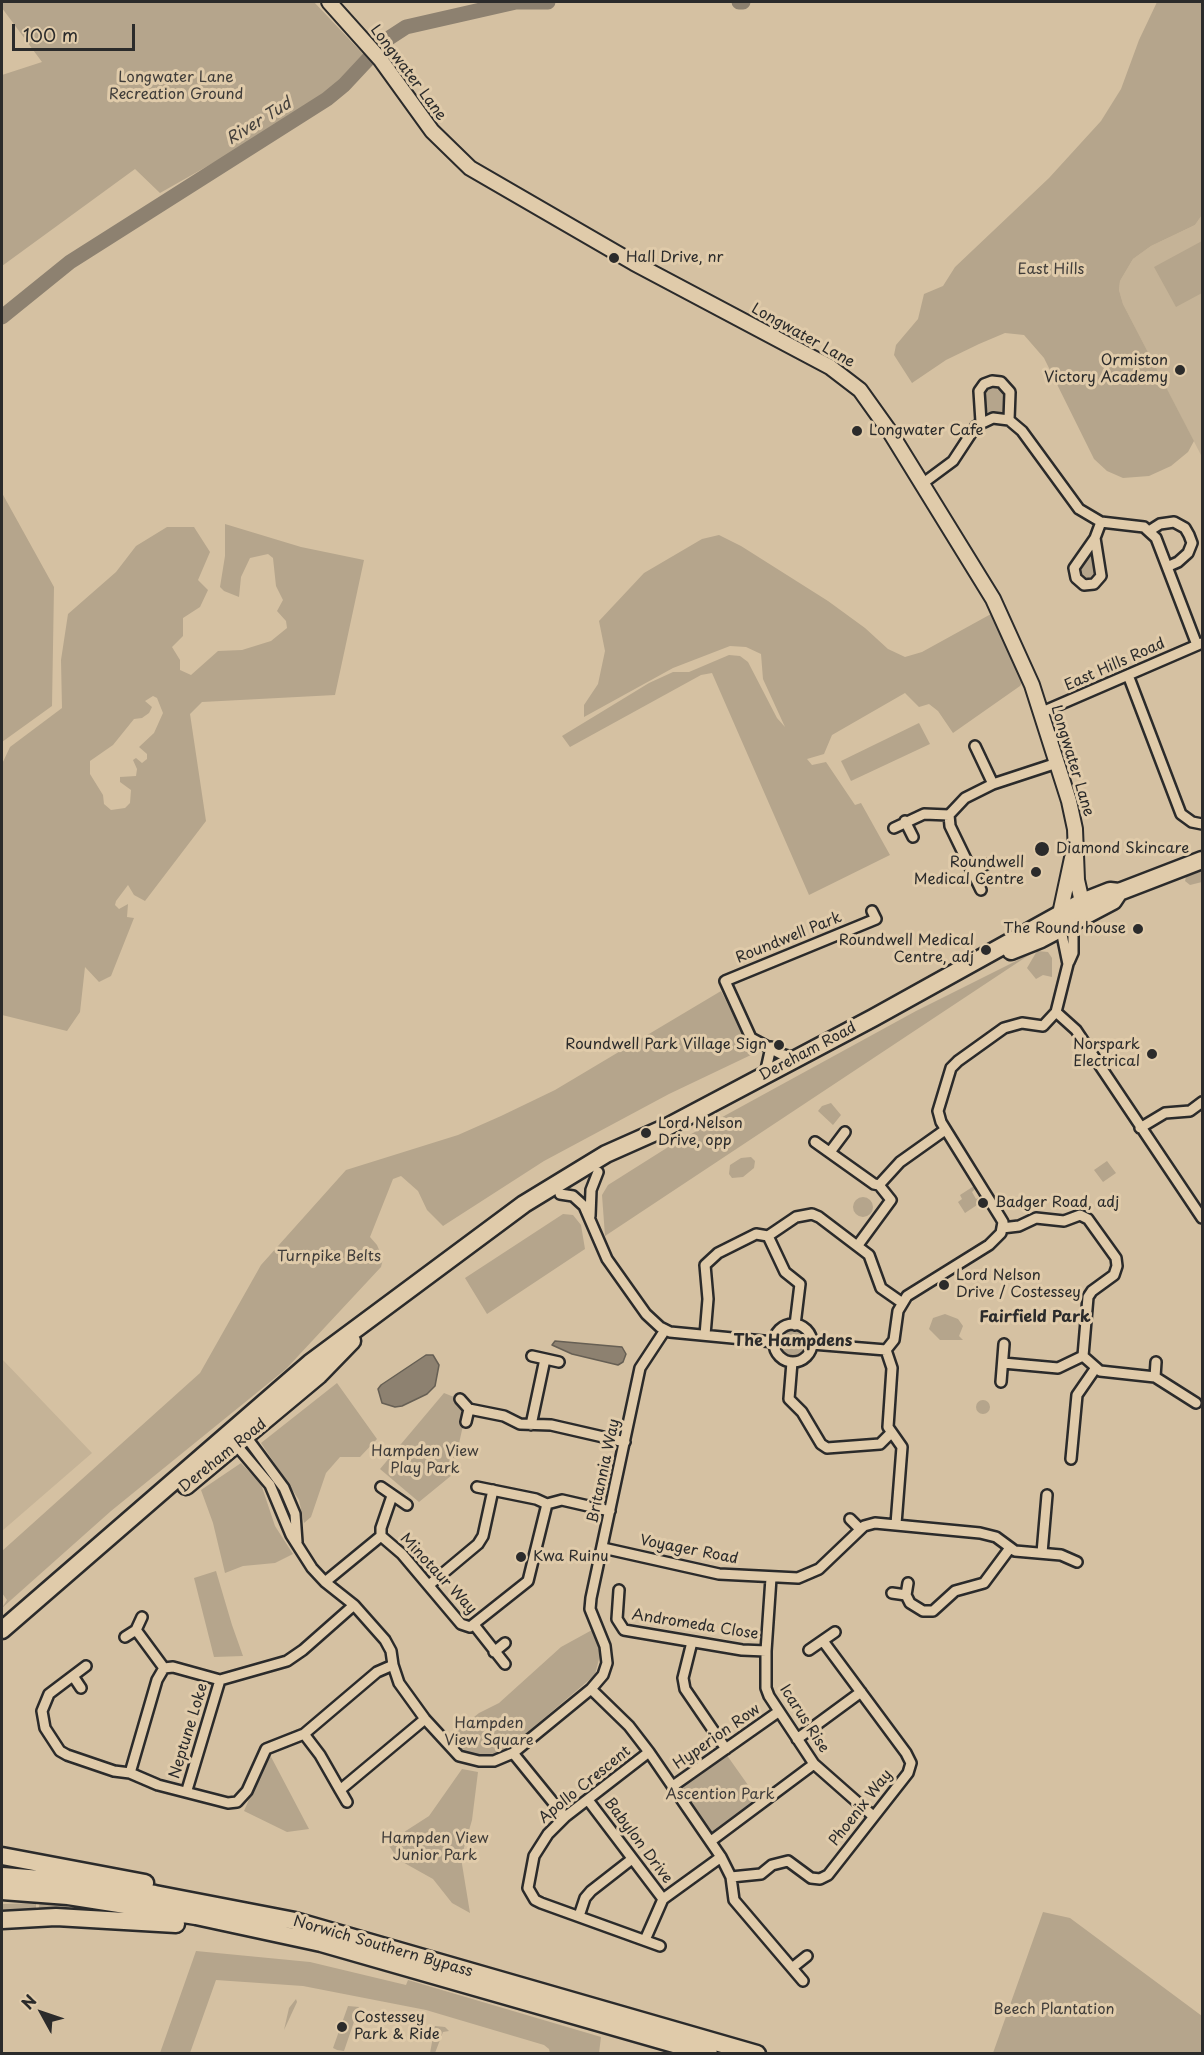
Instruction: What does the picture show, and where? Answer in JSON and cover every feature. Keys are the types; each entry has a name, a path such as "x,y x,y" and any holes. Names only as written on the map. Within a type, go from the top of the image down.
{"highway":[{"name":"Dereham Road","path":"1064,922 1082,902 1100,894 1119,892 1203,860"},
{"name":"Dereham Road","path":"2,1630 319,1375 380,1311 524,1204 591,1163 669,1126 947,976 1113,901 1119,892"},
{"name":"Dereham Road","path":"489,1232 598,1172 669,1126"},
{"path":"2,1856 267,1908 341,1927 432,1960"},
{"name":"Norwich Southern Bypass","path":"2,1876 68,1881 295,1922 757,2054"},
{"name":"Norwich Southern Bypass","path":"2,1891 68,1896 196,1916 321,1943 709,2054"},
{"path":"2,1920 57,1917 165,1922 248,1935 444,1978"}],"street":[{"name":"Longwater Lane","path":"329,2 380,59 432,132 478,174 634,263 845,377 873,407 996,605 1032,685 1075,829 1064,922"},
{"path":"981,422 979,391 984,384 992,381 1001,382 1010,392 1009,420"},
{"path":"922,483 953,461 972,430 981,422 993,418 1009,420 1022,431 1071,501 1088,516 1101,522 1138,525 1156,538 1200,644"},
{"path":"1095,538 1101,576 1094,584 1084,585 1076,578 1074,568 1095,538 1101,522"},
{"path":"1149,531 1160,524 1174,522 1185,528 1192,543 1188,553 1169,566"},
{"name":"East Hills Road","path":"1040,713 1200,644"},
{"path":"1128,675 1181,814 1192,822 1203,824"},
{"path":"975,746 993,784"},
{"path":"981,890 950,826 949,815 965,798 993,784 1057,763"},
{"path":"894,828 924,814 949,815"},
{"path":"905,821 913,837"},
{"name":"Longwater Lane","path":"1074,851 1082,902"},
{"path":"973,871 986,864"},
{"name":"Roundwell Park","path":"796,1058 781,1054 748,1034 725,981 876,919"},
{"path":"886,1350 894,1340 901,1302 927,1282 998,1238 1003,1222 985,1190 945,1130 938,1111 951,1068 958,1060 1004,1028 1022,1023 1043,1026 1056,1012 1073,953 1064,922"},
{"path":"1064,922 1068,964"},
{"path":"1056,1012 1076,1029 1140,1128 1203,1218"},
{"path":"765,1075 771,1047"},
{"path":"1140,1128 1165,1113 1190,1112 1203,1102"},
{"path":"879,1185 900,1162 945,1130"},
{"path":"830,1152 845,1132"},
{"path":"815,1142 874,1184 879,1185 891,1200 858,1245"},
{"path":"590,1218 591,1190 598,1172"},
{"path":"560,1194 578,1199 590,1218 595,1236 626,1288 646,1314 665,1330 774,1342"},
{"path":"1002,1228 1019,1226 1036,1218 1064,1221 1086,1211 1116,1258 1117,1266 1114,1275 1092,1291 1088,1297 1083,1356 1095,1369 1108,1373 1155,1377 1196,1403"},
{"path":"705,1335 708,1299 704,1272 708,1260 747,1237 756,1234 768,1236 796,1217 812,1214 858,1245 873,1260 881,1288 901,1302"},
{"path":"768,1236 785,1272 800,1284 795,1324"},
{"path":"795,1324 804,1328 810,1335 812,1344 809,1354 801,1360 792,1362 782,1359 776,1352 774,1342 777,1333 785,1326 795,1324"},
{"name":"Britannia Way","path":"239,1438 284,1488 295,1514 297,1542 312,1568 325,1582 354,1605 386,1640 405,1694 451,1750 464,1758 494,1761 513,1753 591,1689 603,1675 607,1663 605,1646 590,1610 640,1368 665,1330"},
{"path":"812,1344 886,1350"},
{"path":"1001,1382 1004,1344"},
{"path":"886,1350 892,1368 888,1420 891,1433 902,1447 896,1524"},
{"path":"532,1356 559,1362"},
{"path":"1003,1363 1058,1368 1083,1356"},
{"path":"531,1425 545,1359"},
{"path":"792,1362 789,1399 802,1412 821,1444 827,1448 880,1444 891,1433"},
{"path":"1155,1377 1156,1362"},
{"path":"1071,1459 1077,1395 1095,1369"},
{"path":"460,1399 469,1409 531,1425 551,1425 625,1442"},
{"path":"466,1422 469,1409"},
{"path":"381,1487 407,1505"},
{"path":"477,1487 536,1499 547,1504 562,1500 610,1511"},
{"path":"429,1586 483,1536 493,1490"},
{"path":"1042,1554 1047,1495"},
{"name":"Minotaur Way","path":"392,1496 381,1528 381,1536 402,1554 461,1624 475,1626 505,1664"},
{"name":"Minotaur Way","path":"475,1626 528,1581 547,1504"},
{"path":"850,1519 860,1529 875,1522 980,1533 996,1537 1010,1548 1061,1555 1077,1562"},
{"name":"Voyager Road","path":"603,1548 719,1574 798,1578 819,1569 860,1529"},
{"name":"Minotaur Way","path":"325,1582 381,1536"},
{"path":"933,1611 955,1591 984,1583 1010,1548"},
{"name":"Icarus Rise","path":"771,1578 766,1688 778,1712 814,1764 873,1816"},
{"path":"908,1583 906,1595 915,1608 933,1611"},
{"name":"Andromeda Close","path":"619,1590 617,1619 624,1630 742,1650 766,1651"},
{"path":"891,1593 906,1595"},
{"path":"164,1668 173,1667 220,1680 295,1657 354,1605"},
{"path":"933,1611 937,1622"},
{"path":"125,1637 136,1630 142,1617"},
{"path":"136,1630 164,1668"},
{"path":"809,1650 835,1632"},
{"name":"Phoenix Way","path":"731,1877 761,1874 772,1865 788,1861 804,1874 820,1879 828,1875 908,1773 911,1763 823,1641"},
{"path":"692,1642 683,1678 685,1689 726,1749"},
{"path":"494,1652 505,1643"},
{"path":"86,1666 55,1688 44,1703 42,1712 45,1728 67,1755 114,1771 130,1773 158,1785 187,1790 228,1803 237,1802 247,1791 266,1749 304,1734 377,1672 393,1665"},
{"path":"130,1773 157,1680 164,1668"},
{"path":"73,1676 81,1688"},
{"name":"Neptune Loke","path":"187,1790 220,1680"},
{"path":"591,1689 629,1726 649,1752 721,1857 731,1877 734,1900 803,1981"},
{"path":"797,1739 861,1692"},
{"name":"Hyperion Row","path":"673,1786 778,1712"},
{"path":"340,1790 425,1719"},
{"path":"304,1734 320,1755 347,1802"},
{"name":"Apollo Crescent","path":"649,1752 565,1817 538,1848 528,1888 535,1900 660,1946"},
{"path":"513,1753 565,1817"},
{"path":"711,1841 814,1764"},
{"name":"Babylon Drive","path":"588,1800 663,1899"},
{"path":"645,1940 663,1899 721,1857"},
{"path":"579,1916 585,1898 591,1891 632,1859"},
{"path":"792,1968 807,1956"}],"shaded area":[{"name":"Ormiston Victory Academy","path":"1202,215 1202,457 1123,304 1119,290 1120,281 1133,259 1151,246 1195,225"},
{"path":"555,1341 622,1347 626,1354 623,1362 618,1365 572,1354 552,1345"},
{"path":"426,1355 433,1355 439,1365 435,1386 427,1394 402,1406 395,1407 382,1403 378,1389 381,1385"},
{"path":"2,1359 92,1453 2,1531"}],"green space":[{"name":"Longwater Lane Recreation Ground","path":"2,2 314,2 366,57 345,81 310,108 160,193 135,169 2,266 2,75 42,62 2,8"},
{"name":"East Hills","path":"1157,2 1202,2 1202,215 1195,225 1151,246 1133,259 1120,281 1119,290 1123,304 1194,441 1188,452 1171,466 1149,476 1123,478 1107,471 1094,459 1044,358 1024,335 1005,333 979,344 946,360 912,383 894,355 896,345 918,319 924,294 943,286 955,267 1049,178 1101,121 1121,89 1139,40"},
{"path":"1202,241 1202,293 1176,307 1154,267"},
{"path":"995,386 1005,390 1009,400 1005,410 995,414 985,410 981,400 985,390"},
{"path":"2,493 54,587 52,706 2,742"},
{"path":"225,524 301,547 364,560 335,695 202,702 190,714 206,821 145,901 134,895 128,885 116,901 115,905 119,909 128,904 127,917 134,918 111,976 99,982 85,967 80,1012 67,1031 2,1015 2,764 10,747 62,708 61,660 68,614 116,572 136,546 167,527 194,527 210,552 198,580 208,590 200,607 183,618 183,636 172,647 180,660 180,670 191,675 218,651 242,650 271,641 287,628 286,621 277,611 283,600 276,586 273,558 268,554 250,558 241,577 239,597 220,587 225,556","holes":["153,696 157,698 163,713 154,733 139,747 147,754 147,759 142,763 136,758 133,760 137,769 136,776 120,777 120,782 131,790 130,803 125,808 111,810 104,804 103,795 90,774 90,761 113,745 134,719 142,718 149,713 152,707 145,701"]},
{"path":"719,535 741,546 828,601 865,628 888,649 905,657 922,652 991,614 1025,678 1020,686 953,733 938,711 929,704 919,707 905,693 832,735 824,754 807,759 812,765 826,762 855,805 861,803 890,855 809,895 712,673 701,675 570,747 562,736 649,683 673,672 689,672 729,655 740,656 748,662 777,718 785,727 763,679 761,654 746,647 730,646 673,668 584,717 584,705 598,684 605,651 599,621 644,573 702,539"},
{"path":"1094,553 1099,572 1094,579 1085,581 1079,577 1078,570 1089,554"},
{"path":"919,723 930,744 851,781 841,761"},
{"path":"1202,871 1202,882 1190,885 1185,881 1186,877"},
{"path":"1037,951 1048,952 1052,958 1052,977 1043,975 1036,979 1027,968"},
{"path":"1032,953 605,1236 602,1195 608,1185 673,1144 916,1011"},
{"name":"Turnpike Belts","path":"721,991 753,1054 669,1094 544,1161 443,1226 427,1210 418,1191 401,1176 393,1179 370,1237 377,1245 383,1259 381,1267 286,1369 111,1511 2,1608 7,1600 2,1593 2,1551 200,1373 261,1265 346,1170 458,1135 501,1116 555,1090"},
{"path":"831,1103 841,1115 833,1125 818,1111 822,1106"},
{"path":"751,1157 755,1161 754,1168 743,1177 732,1178 729,1174 730,1165 741,1158"},
{"path":"1107,1161 1116,1173 1103,1182 1094,1170"},
{"path":"974,1186 975,1189 972,1192 976,1199 980,1197 983,1201 965,1213 958,1202 962,1199 960,1195"},
{"path":"859,1197 867,1197 873,1203 873,1211 867,1217 859,1217 853,1211 853,1203"},
{"path":"563,1214 573,1215 581,1225 585,1249 487,1314 465,1278"},
{"path":"945,1314 958,1319 963,1326 959,1336 963,1340 940,1340 929,1329 933,1318"},
{"path":"793,1329 802,1333 806,1342 802,1351 793,1355 784,1351 780,1342 784,1333"},
{"path":"337,1383 377,1439 360,1457 340,1457 326,1473 311,1517 304,1523 299,1500 261,1443"},
{"name":"Hampden View Play Park","path":"444,1393 454,1397 463,1411 461,1419 464,1421 452,1475 419,1502 380,1469"},
{"path":"983,1400 988,1402 990,1407 988,1412 983,1414 978,1412 976,1407 978,1402"},
{"path":"241,1463 261,1484 275,1526 293,1554 275,1563 243,1566 225,1573 213,1523 201,1490"},
{"path":"216,1571 243,1656 214,1657 194,1578"},
{"name":"Hampden View Square","path":"592,1630 601,1651 595,1675 517,1741 498,1754 481,1756 464,1752 447,1739 479,1713 499,1703 561,1647"},
{"path":"269,1753 309,1829 287,1832 244,1811"},
{"name":"Ascention Park","path":"726,1754 760,1802 712,1836 680,1788"},
{"name":"Hampden View Junior Park","path":"462,1769 478,1772 472,1820 461,1858 470,1913 452,1903 433,1879 399,1860 387,1843 429,1816"},
{"path":"40,1902 102,1908 166,1916 38,1911"},
{"path":"36,1903 36,1910 2,1913 2,1904"},
{"name":"Beech Plantation","path":"1043,1912 1070,1918 1202,2016 1202,2053 993,2053"},
{"path":"196,1951 310,1962 406,1985 408,1980 601,2037 599,2053 550,2053 544,2045 426,2010 303,1986 216,1980 190,2053 160,2053"},
{"path":"296,1999 297,2002 284,2030 289,2008"},
{"path":"348,2006 359,2007 344,2051 337,2050 333,2048"},
{"path":"435,2026 445,2027 449,2031 443,2032 435,2053 430,2053"}],"waterway":[{"name":"River Tud","path":"2,317 70,262 327,99 344,85 386,40 406,27 516,2 548,2"}],"place":[{"name":"Hall Drive, nr","path":"614,258"},
{"name":"Ormiston Victory Academy","path":"1180,370"},
{"name":"Longwater Cafe","path":"857,431"},
{"name":"Diamond Skincare","path":"1042,849"},
{"name":"Roundwell Medical Centre","path":"1036,872"},
{"name":"The Round house","path":"1138,929"},
{"name":"Roundwell Medical Centre, adj","path":"986,950"},
{"name":"Roundwell Park Village Sign","path":"779,1045"},
{"name":"Norspark Electrical","path":"1152,1054"},
{"name":"Lord Nelson Drive, opp","path":"646,1133"},
{"name":"Badger Road, adj","path":"983,1203"},
{"name":"Lord Nelson Drive / Costessey","path":"944,1285"},
{"name":"Kwa Ruinu","path":"521,1557"},
{"name":"Costessey Park & Ride","path":"342,2027"}],"district":[{"name":"Fairfield Park","path":"1035,1318"},
{"name":"The Hampdens","path":"793,1342"}]}
